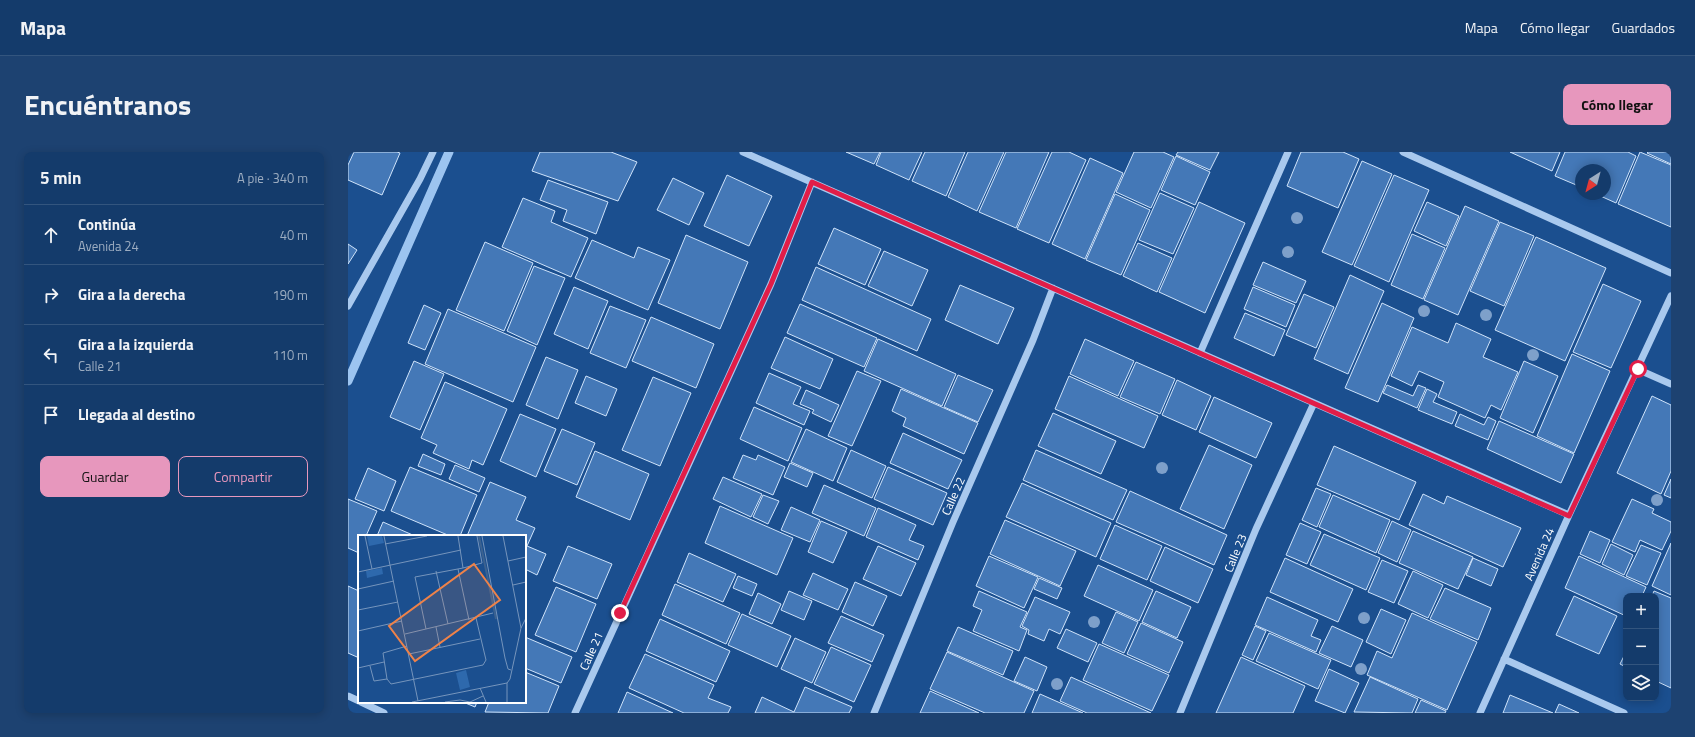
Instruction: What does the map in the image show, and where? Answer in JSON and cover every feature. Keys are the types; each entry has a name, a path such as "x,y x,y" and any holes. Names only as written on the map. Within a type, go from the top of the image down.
{"street":[{"path":"348,306 420,179 433,152"},
{"path":"743,152 1569,516"},
{"path":"1200,353 1288,152"},
{"path":"1402,152 1671,273"},
{"name":"Calle 21","path":"575,713 771,284 812,182"},
{"name":"Calle 22","path":"874,713 954,522 1033,340 1053,288"},
{"name":"Avenida 24","path":"1480,713 1671,296"},
{"path":"1638,369 1671,384"},
{"name":"Calle 23","path":"1180,713 1256,529 1314,403"},
{"path":"1504,660 1624,713"},
{"path":"348,696 358,701"},
{"path":"362,703 384,713"}],"building":[{"path":"354,152 400,153 382,195 348,180 348,165"},
{"path":"540,152 611,152 637,162 618,201 532,171"},
{"path":"846,152 880,152 874,164"},
{"path":"881,152 922,152 909,180 876,165"},
{"path":"925,152 965,152 946,196 912,181"},
{"path":"968,152 1004,152 977,211 948,197"},
{"path":"1006,152 1049,152 1016,228 979,212"},
{"path":"1052,152 1069,152 1086,160 1049,243 1017,229"},
{"path":"1134,152 1163,152 1174,157 1151,208 1116,192"},
{"path":"1178,152 1219,152 1210,170 1176,155"},
{"path":"1301,152 1343,152 1359,159 1338,208 1287,186"},
{"path":"1510,152 1560,152 1552,171"},
{"path":"1565,152 1628,152 1636,156 1616,203 1609,200 1611,200 1611,164 1575,164 1575,184 1555,176"},
{"path":"1640,152 1671,165 1671,227 1618,204"},
{"path":"1671,152 1671,164 1647,153"},
{"path":"1176,156 1210,172 1195,205 1161,190"},
{"path":"1090,158 1123,173 1085,259 1052,244"},
{"path":"1362,161 1392,174 1352,265 1322,252"},
{"path":"727,175 772,196 749,246 704,226"},
{"path":"1394,175 1429,190 1389,282 1354,266"},
{"path":"673,178 704,193 689,225 657,210"},
{"path":"548,180 608,202 596,234 563,221 567,210 540,200"},
{"path":"1160,193 1194,208 1173,254 1139,240"},
{"path":"1115,194 1150,210 1121,275 1086,260"},
{"path":"523,198 555,211 551,222 588,238 571,277 502,247"},
{"path":"1199,202 1245,223 1205,313 1159,292"},
{"path":"1427,202 1459,216 1446,246 1414,231"},
{"path":"1465,206 1499,221 1458,315 1424,300"},
{"path":"1500,222 1534,236 1504,306 1470,291"},
{"path":"834,228 881,249 865,285 818,264"},
{"path":"1412,234 1445,248 1423,299 1391,285"},
{"path":"686,235 748,262 720,329 658,303"},
{"path":"1536,237 1606,268 1565,361 1495,330"},
{"path":"592,240 634,258 638,247 670,260 648,310 575,278"},
{"path":"485,242 533,263 504,331 456,310"},
{"path":"1138,243 1172,258 1157,292 1123,276"},
{"path":"348,244 357,250 348,264"},
{"path":"884,251 928,270 912,306 868,286"},
{"path":"1263,262 1306,281 1296,303 1253,285"},
{"path":"534,266 565,278 537,345 507,331"},
{"path":"816,267 931,319 917,351 802,300"},
{"path":"1350,275 1384,291 1348,374 1314,359"},
{"path":"1603,284 1641,301 1611,368 1573,352"},
{"path":"960,285 1014,308 998,344 945,320"},
{"path":"574,287 608,301 588,349 554,334"},
{"path":"1253,287 1295,305 1286,327 1244,309"},
{"path":"1304,294 1334,307 1316,348 1286,335"},
{"path":"1382,303 1414,318 1378,402 1345,388"},
{"path":"800,304 877,338 864,367 787,333"},
{"path":"424,305 441,313 425,350 408,343"},
{"path":"610,306 646,320 626,368 590,353"},
{"path":"448,309 536,347 513,402 425,364"},
{"path":"1245,313 1285,330 1274,356 1234,338"},
{"path":"651,317 714,344 696,388 632,361"},
{"path":"1456,323 1491,339 1483,357 1518,372 1501,410 1491,405 1485,418 1438,397 1444,382 1419,371 1412,386 1391,376 1412,327 1448,343"},
{"path":"785,337 833,359 820,389 771,368"},
{"path":"878,339 956,374 942,406 864,371"},
{"path":"1085,339 1134,361 1118,396 1070,374"},
{"path":"1572,354 1610,371 1574,453 1537,436"},
{"path":"546,357 578,370 558,419 526,405"},
{"path":"414,361 444,374 420,430 390,417"},
{"path":"1524,361 1558,376 1533,433 1500,418"},
{"path":"1136,362 1175,379 1160,414 1120,397"},
{"path":"857,371 881,381 852,446 828,436"},
{"path":"769,373 801,387 793,404 810,411 804,425 756,403"},
{"path":"958,375 993,390 978,422 944,407"},
{"path":"586,376 617,389 606,416 575,403"},
{"path":"1069,376 1158,416 1144,448 1055,409"},
{"path":"653,377 691,393 660,466 622,450"},
{"path":"1177,380 1211,396 1196,430 1162,415"},
{"path":"445,382 507,409 483,465 472,460 469,469 433,453 437,445 421,438"},
{"path":"1387,385 1413,396 1418,385 1426,388 1417,408 1383,393"},
{"path":"901,389 978,423 964,454 903,426 906,418 892,411"},
{"path":"1427,389 1437,394 1433,402 1457,412 1452,424 1418,410"},
{"path":"806,390 839,405 831,422 812,413 814,410 800,404"},
{"path":"1652,396 1671,405 1671,471 1661,494 1617,473"},
{"path":"1214,397 1272,423 1256,458 1199,432"},
{"path":"754,407 802,428 788,461 740,439"},
{"path":"1053,413 1116,441 1101,474 1038,446"},
{"path":"520,414 556,429 536,477 500,461"},
{"path":"1460,414 1484,425 1488,417 1496,421 1488,440 1455,426"},
{"path":"1499,421 1574,454 1561,483 1487,449"},
{"path":"562,429 595,443 577,485 544,471"},
{"path":"806,429 847,448 833,481 791,462"},
{"path":"903,433 962,460 948,489 890,463"},
{"path":"1209,445 1252,465 1224,529 1180,509"},
{"path":"1334,446 1416,482 1399,520 1317,485"},
{"path":"851,450 886,466 872,498 837,482"},
{"path":"1036,450 1127,490 1113,520 1023,480"},
{"path":"595,451 649,474 630,520 576,497"},
{"path":"423,454 445,464 441,475 418,466"},
{"path":"743,455 756,460 758,455 785,467 773,495 733,478"},
{"path":"790,463 813,473 807,487 784,477"},
{"path":"455,465 485,478 479,492 449,479"},
{"path":"410,467 477,495 460,535 448,535 391,511"},
{"path":"888,467 947,493 933,525 874,499"},
{"path":"368,468 396,481 384,511 355,499"},
{"path":"723,477 762,494 751,517 713,499"},
{"path":"1671,479 1671,498 1664,495"},
{"path":"490,482 526,497 516,520 535,528 527,546 546,554 537,575 526,570 526,535 467,535"},
{"path":"1022,483 1111,523 1096,557 1006,517"},
{"path":"824,485 876,508 864,536 812,513"},
{"path":"1316,488 1331,494 1317,527 1302,520"},
{"path":"1130,491 1227,535 1214,565 1116,522"},
{"path":"1423,494 1444,504 1447,496 1521,528 1503,567 1409,525"},
{"path":"763,495 779,501 768,524 753,517"},
{"path":"1333,495 1390,520 1376,553 1319,527"},
{"path":"348,499 377,511 366,535 358,535 358,553 348,548"},
{"path":"1632,499 1654,509 1652,513 1671,522 1671,531 1662,550 1640,540 1635,552 1612,542"},
{"path":"720,506 793,538 777,575 705,543"},
{"path":"791,507 820,520 810,542 781,530"},
{"path":"878,508 916,525 909,540 924,546 918,560 866,537"},
{"path":"1005,520 1076,551 1060,586 990,554"},
{"path":"821,521 847,532 833,563 808,552"},
{"path":"1392,521 1411,530 1397,562 1378,553"},
{"path":"383,522 413,535 377,535"},
{"path":"1300,523 1321,532 1307,564 1286,555"},
{"path":"1115,525 1162,546 1147,580 1100,559"},
{"path":"1413,531 1473,557 1458,589 1399,563"},
{"path":"1590,531 1610,540 1600,563 1580,554"},
{"path":"1324,534 1380,558 1366,590 1310,565"},
{"path":"1671,543 1671,595 1652,586"},
{"path":"1611,544 1633,555 1624,575 1602,564"},
{"path":"1641,545 1661,553 1647,585 1626,576"},
{"path":"568,546 612,564 597,599 553,581"},
{"path":"878,546 916,563 901,596 863,579"},
{"path":"1165,547 1213,569 1198,603 1150,581"},
{"path":"689,553 736,574 723,602 677,582"},
{"path":"989,556 1038,577 1024,608 976,586"},
{"path":"1579,556 1646,587 1643,593 1623,593 1623,615 1565,588"},
{"path":"1285,558 1353,589 1338,622 1270,592"},
{"path":"1473,558 1498,569 1491,586 1466,575"},
{"path":"1382,560 1408,571 1394,603 1368,592"},
{"path":"1098,565 1153,590 1139,621 1084,596"},
{"path":"1413,571 1443,585 1428,618 1398,604"},
{"path":"813,573 848,589 838,610 803,595"},
{"path":"738,576 757,584 752,596 733,588"},
{"path":"1039,578 1062,588 1057,599 1034,589"},
{"path":"855,582 887,596 873,626 842,612"},
{"path":"675,584 740,613 726,644 662,615"},
{"path":"348,586 358,591 358,655 357,657 348,653"},
{"path":"556,587 596,604 576,652 535,635"},
{"path":"1445,588 1491,608 1478,640 1430,619"},
{"path":"789,591 812,601 804,620 781,610"},
{"path":"979,591 1027,612 1020,627 1027,630 1019,651 973,631 982,610 973,606"},
{"path":"1156,591 1191,607 1177,638 1142,622"},
{"path":"758,593 781,604 772,624 749,614"},
{"path":"1659,593 1671,598 1671,688 1659,682"},
{"path":"1574,596 1617,616 1599,654 1556,635"},
{"path":"1035,597 1070,612 1060,634 1049,629 1044,641 1028,634 1029,630 1022,626"},
{"path":"1267,597 1318,620 1311,636 1321,640 1316,652 1255,625"},
{"path":"1381,609 1406,620 1391,654 1366,642"},
{"path":"1116,612 1138,622 1124,653 1102,643"},
{"path":"1412,613 1477,642 1447,710 1367,675 1377,651 1392,658"},
{"path":"742,614 791,636 777,667 728,645"},
{"path":"841,616 884,635 872,662 828,643"},
{"path":"660,619 730,651 716,682 646,651"},
{"path":"1141,623 1183,642 1169,673 1127,654"},
{"path":"1255,626 1266,631 1253,660 1242,655"},
{"path":"1332,626 1363,640 1351,667 1319,653"},
{"path":"958,627 1013,651 1003,675 947,651"},
{"path":"1066,629 1097,643 1088,662 1057,648"},
{"path":"1269,633 1331,660 1318,689 1256,661"},
{"path":"526,637 572,657 561,683 526,668"},
{"path":"795,638 826,652 812,683 781,669"},
{"path":"1099,644 1169,675 1152,711 1083,680"},
{"path":"831,647 871,665 854,702 814,684"},
{"path":"947,652 1034,691 1024,713 985,713 930,689"},
{"path":"645,654 714,685 708,698 731,707 728,713 684,713 629,688"},
{"path":"1025,657 1047,667 1037,691 1014,681"},
{"path":"1241,657 1305,686 1293,713 1216,713"},
{"path":"1623,658 1623,666 1620,664"},
{"path":"1329,669 1359,683 1345,713 1315,701"},
{"path":"526,672 559,686 548,713 485,712 489,703 526,703"},
{"path":"1071,677 1151,713 1087,713 1060,701"},
{"path":"1370,677 1418,699 1412,713 1354,712"},
{"path":"805,687 852,707 849,713 755,713 762,697 794,712"},
{"path":"930,691 979,713 920,713"},
{"path":"627,692 673,713 618,713"},
{"path":"1040,694 1083,713 1032,713"},
{"path":"1510,695 1553,713 1503,713"},
{"path":"1421,700 1446,711 1445,713 1415,713"},
{"path":"465,703 477,703 475,707"},
{"path":"1559,704 1579,713 1555,713"}],"waterway":[{"path":"348,381 449,152"}],"route":[{"path":"620,613 771,284 812,182 1569,516 1638,369"}]}
